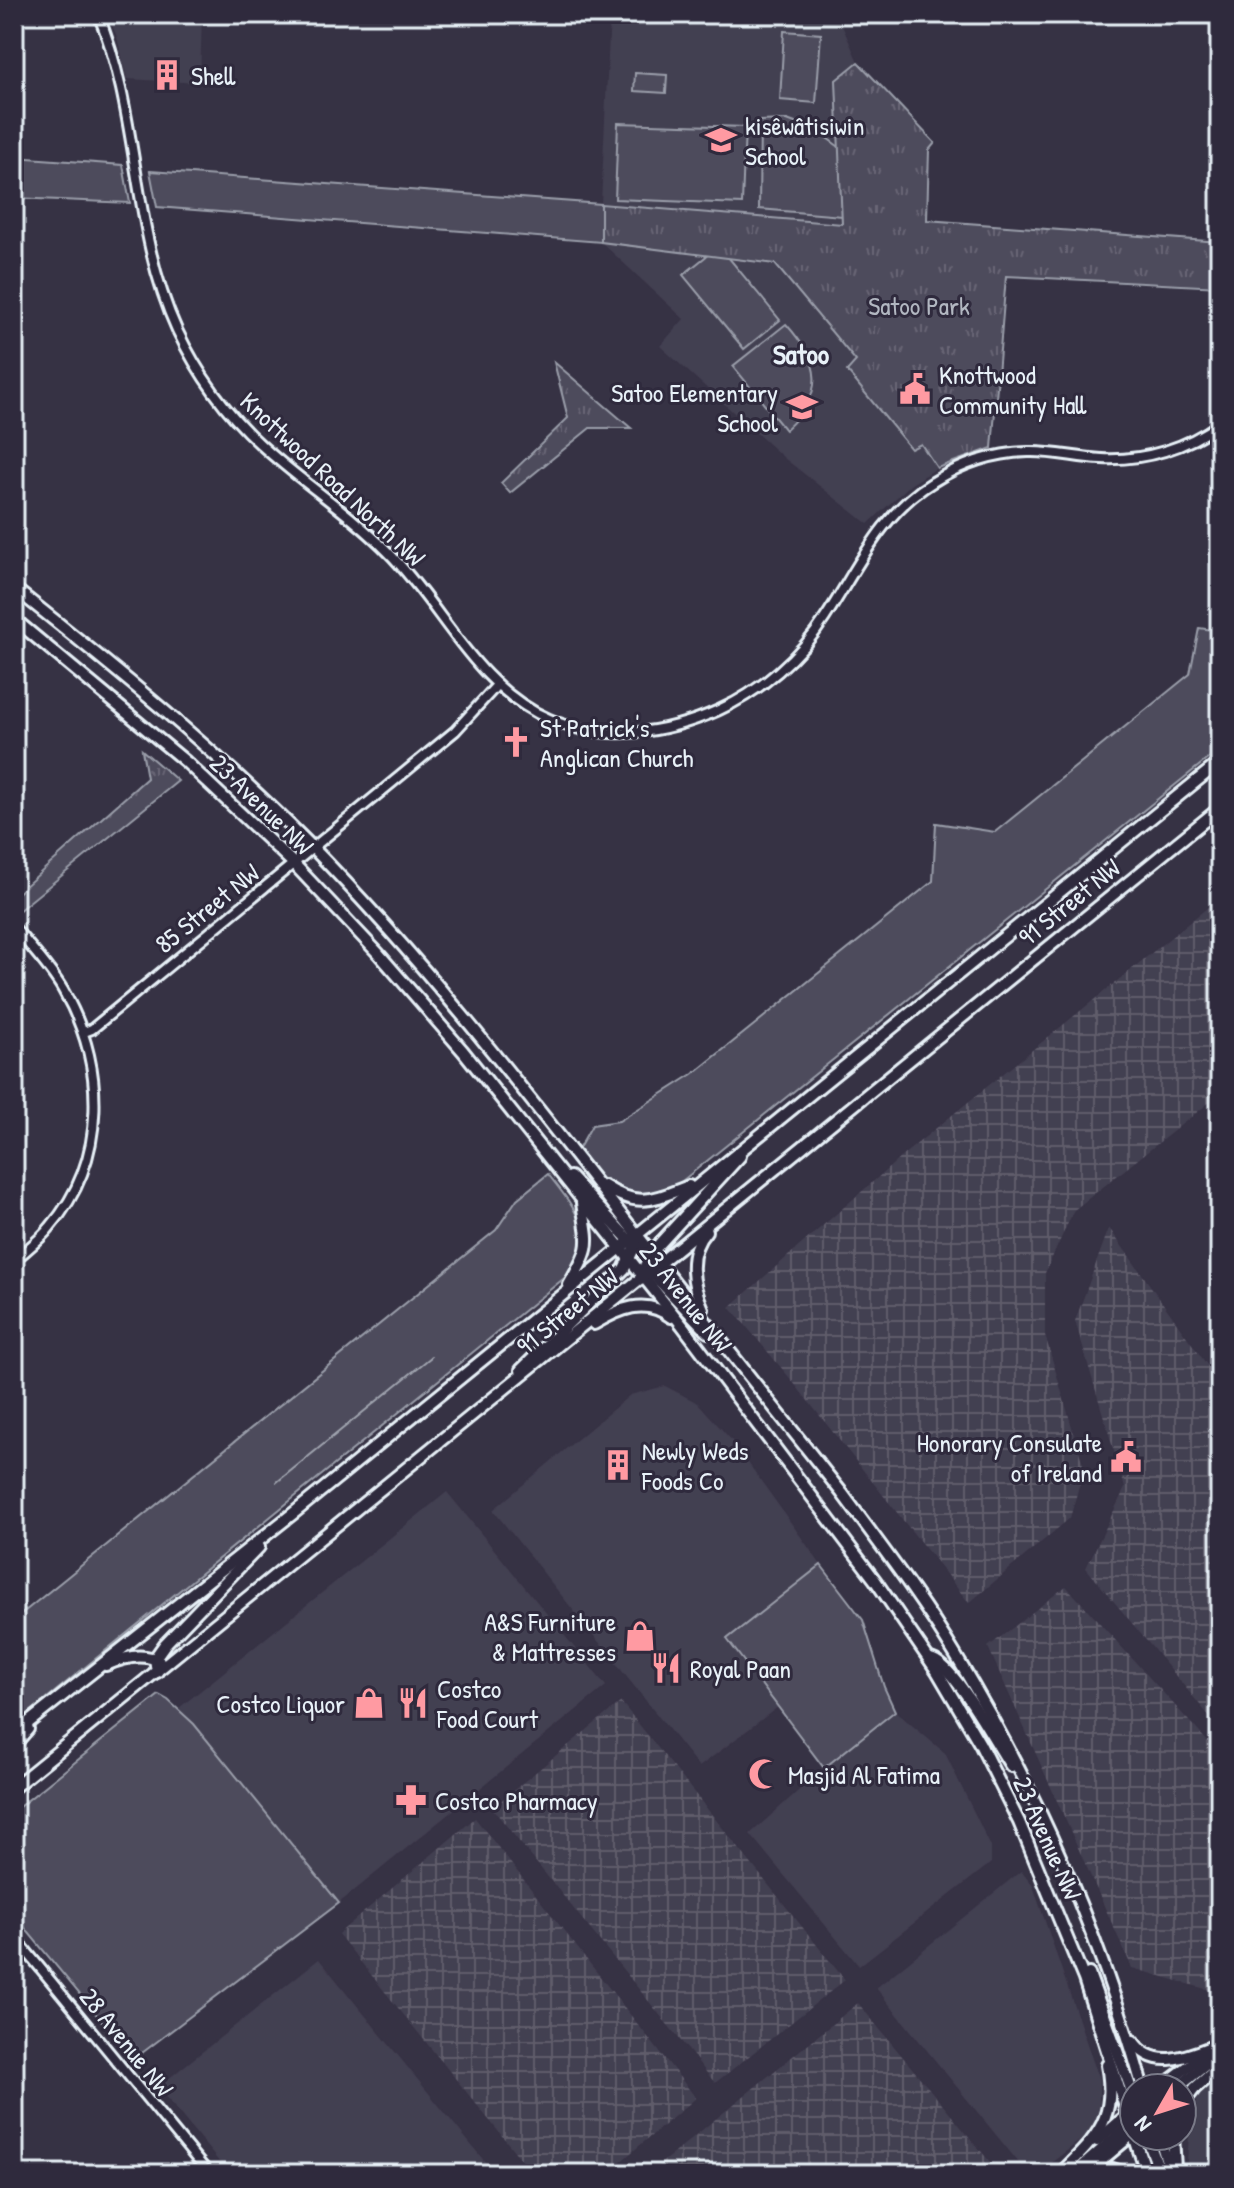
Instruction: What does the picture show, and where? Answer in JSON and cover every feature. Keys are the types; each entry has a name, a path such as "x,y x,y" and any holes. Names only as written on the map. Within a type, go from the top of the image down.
{"main road":[{"name":"23 Avenue NW","path":"14,588 189,732 312,848 396,937 474,1027 596,1181 632,1247 648,1265 682,1325 875,1580 930,1659 980,1744 1019,1822 1072,1944 1118,2080"},
{"name":"23 Avenue NW","path":"14,619 95,683 186,762 293,863 421,1002 619,1248"},
{"name":"91 Street NW","path":"495,1398 542,1347 620,1274 632,1247 699,1182 1220,762"},
{"name":"91 Street NW","path":"661,1263 1220,808"},
{"name":"91 Street NW","path":"14,1787 562,1344 648,1265 714,1183 778,1118"},
{"path":"519,1123 758,1386"},
{"path":"596,1181 624,1198 637,1201 659,1198 699,1182"},
{"path":"564,1293 582,1263 588,1244 581,1201"},
{"path":"710,1326 696,1295 692,1259 701,1236 721,1214"},
{"path":"619,1248 632,1247"},
{"name":"91 Street NW","path":"14,1734 295,1512 619,1248"},
{"name":"23 Avenue NW","path":"648,1265 661,1263 758,1386 899,1570 956,1656 1031,1793 1090,1925 1138,2072"},
{"path":"562,1344 623,1308 650,1306 664,1311 682,1325"},
{"path":"155,1658 165,1644 295,1512"},
{"path":"155,1658 161,1669"},
{"path":"72,1687 103,1666 118,1660 155,1658"},
{"path":"930,1659 937,1660 952,1674 1031,1793"},
{"path":"14,1745 42,1713"},
{"path":"1072,1944 1099,1997 1125,2072"},
{"path":"1066,2173 1098,2134 1111,2098 1106,2058 1072,1944"},
{"path":"1127,2033 1142,2053 1159,2059 1182,2059 1219,2047"},
{"path":"1183,2072 1219,2047"},
{"path":"1193,2072 1219,2047"},
{"path":"1198,2083 1220,2066"},
{"path":"1198,2085 1220,2066"},
{"path":"1066,2173 1118,2136"},
{"path":"1087,2174 1118,2141"},
{"name":"23 Avenue NW","path":"1141,2152 1147,2174"},
{"path":"1152,2152 1161,2174"},
{"path":"1165,2152 1174,2174"},
{"path":"1173,2152 1174,2174"},
{"path":"1087,2174 1112,2169 1128,2174"}],"street":[{"name":"Knottwood Road North NW","path":"98,14 118,75 157,274 172,318 198,368 220,400 260,444 359,524 400,563 497,685 540,714 576,728 620,733 671,727 712,713 755,690 813,636 891,515 914,495 947,474 979,461 1025,452 1100,459 1142,457 1187,443 1220,423"},
{"name":"85 Street NW","path":"84,1032 92,1029 455,731 497,685"},
{"path":"14,927 63,989 84,1032 93,1069 95,1101 94,1131 86,1162 72,1194 51,1227 14,1261"},
{"name":"28 Avenue NW","path":"14,1936 209,2174"}],"shaded area":[{"path":"107,14 202,14 200,83 127,79 117,37"},
{"name":"kisêwâtisiwin School","path":"610,14 837,14 858,62 836,80 842,224 601,204"},
{"name":"Satoo Elementary School","path":"601,242 775,264 856,361 847,371 911,449 921,443 937,468 910,485 868,524 784,458 660,346 684,319"},
{"path":"1218,899 1220,1094 1074,1210 1045,1273 1045,1335 1084,1468 1070,1518 969,1603 730,1307 908,1151"},
{"path":"1109,1228 1220,1383 1220,1729 1086,1568 1125,1488 1075,1321"},
{"path":"665,1386 698,1403 734,1443 821,1565 728,1639 778,1707 699,1767 493,1510 630,1395"},
{"path":"447,1492 606,1686 339,1903 179,1708"},
{"path":"1066,1586 1209,1743 1220,1748 1220,1993 1132,1968 988,1647"},
{"path":"621,1702 845,1980 715,2083 492,1808"},
{"path":"895,1711 945,1753 991,1847 991,1863 859,1966 750,1834 824,1768"},
{"path":"475,1818 696,2098 606,2174 533,2174 338,1934"},
{"path":"1021,1871 1033,1886 1099,2079 1099,2116 1091,2132 1037,2174 1028,2174 876,1988"},
{"path":"319,1959 495,2174 229,2174 158,2087"},
{"path":"858,2003 1000,2174 648,2174"},
{"path":"1220,2076 1220,2174 1186,2174 1188,2152 1198,2152 1199,2093"}],"green space":[{"path":"784,31 821,34 816,103 780,100"},
{"name":"Satoo Park","path":"858,62 935,143 929,150 927,220 1220,242 1220,287 1006,276 992,448 937,468 921,444 911,449 847,371 856,361 775,264 601,242 601,204 842,224 836,80"},
{"path":"635,73 667,75 666,93 634,91"},
{"path":"787,120 817,131 849,154 866,218 759,209 760,121"},
{"path":"618,123 745,127 742,204 615,199"},
{"path":"14,157 123,165 130,203 14,198"},
{"path":"150,171 601,204 601,242 157,207"},
{"path":"719,246 780,320 744,349 683,275"},
{"path":"786,324 807,352 814,377 808,403 785,430 733,366"},
{"path":"554,362 631,428 590,428 510,493 501,483 568,418"},
{"path":"1199,628 1220,631 1220,749 682,1181 654,1193 634,1195 615,1190 598,1176 578,1150 592,1125 619,1121 693,1074 933,881 936,823 995,832 1190,674"},
{"path":"142,750 178,781 17,912 14,896 147,778"},
{"path":"548,1174 574,1210 582,1234 582,1246 568,1275 14,1725 14,1620 496,1230 517,1199"},
{"path":"821,1565 863,1620 884,1687 895,1711 824,1768 727,1639"},
{"path":"159,1695 194,1724 339,1903 142,2053 125,2049 14,1915 14,1811"}],"waterway":[{"path":"277,1482 431,1357"}],"place":[{"name":"Shell","path":"167,75"},
{"name":"kisêwâtisiwin School","path":"721,140"},
{"name":"Knottwood Community Hall","path":"915,389"},
{"name":"Satoo Elementary School","path":"802,407"},
{"name":"St Patrick's Anglican Church","path":"516,742"},
{"name":"Honorary Consulate of Ireland","path":"1126,1457"},
{"name":"Newly Weds Foods Co","path":"618,1465"},
{"name":"A&S Furniture & Mattresses","path":"640,1636"},
{"name":"Royal Paan","path":"666,1668"},
{"name":"Costco Liquor","path":"369,1703"},
{"name":"Costco Food Court","path":"413,1703"},
{"name":"Masjid Al Fatima","path":"764,1774"},
{"name":"Costco Pharmacy","path":"411,1800"}],"district":[{"name":"Satoo","path":"801,354"}]}
